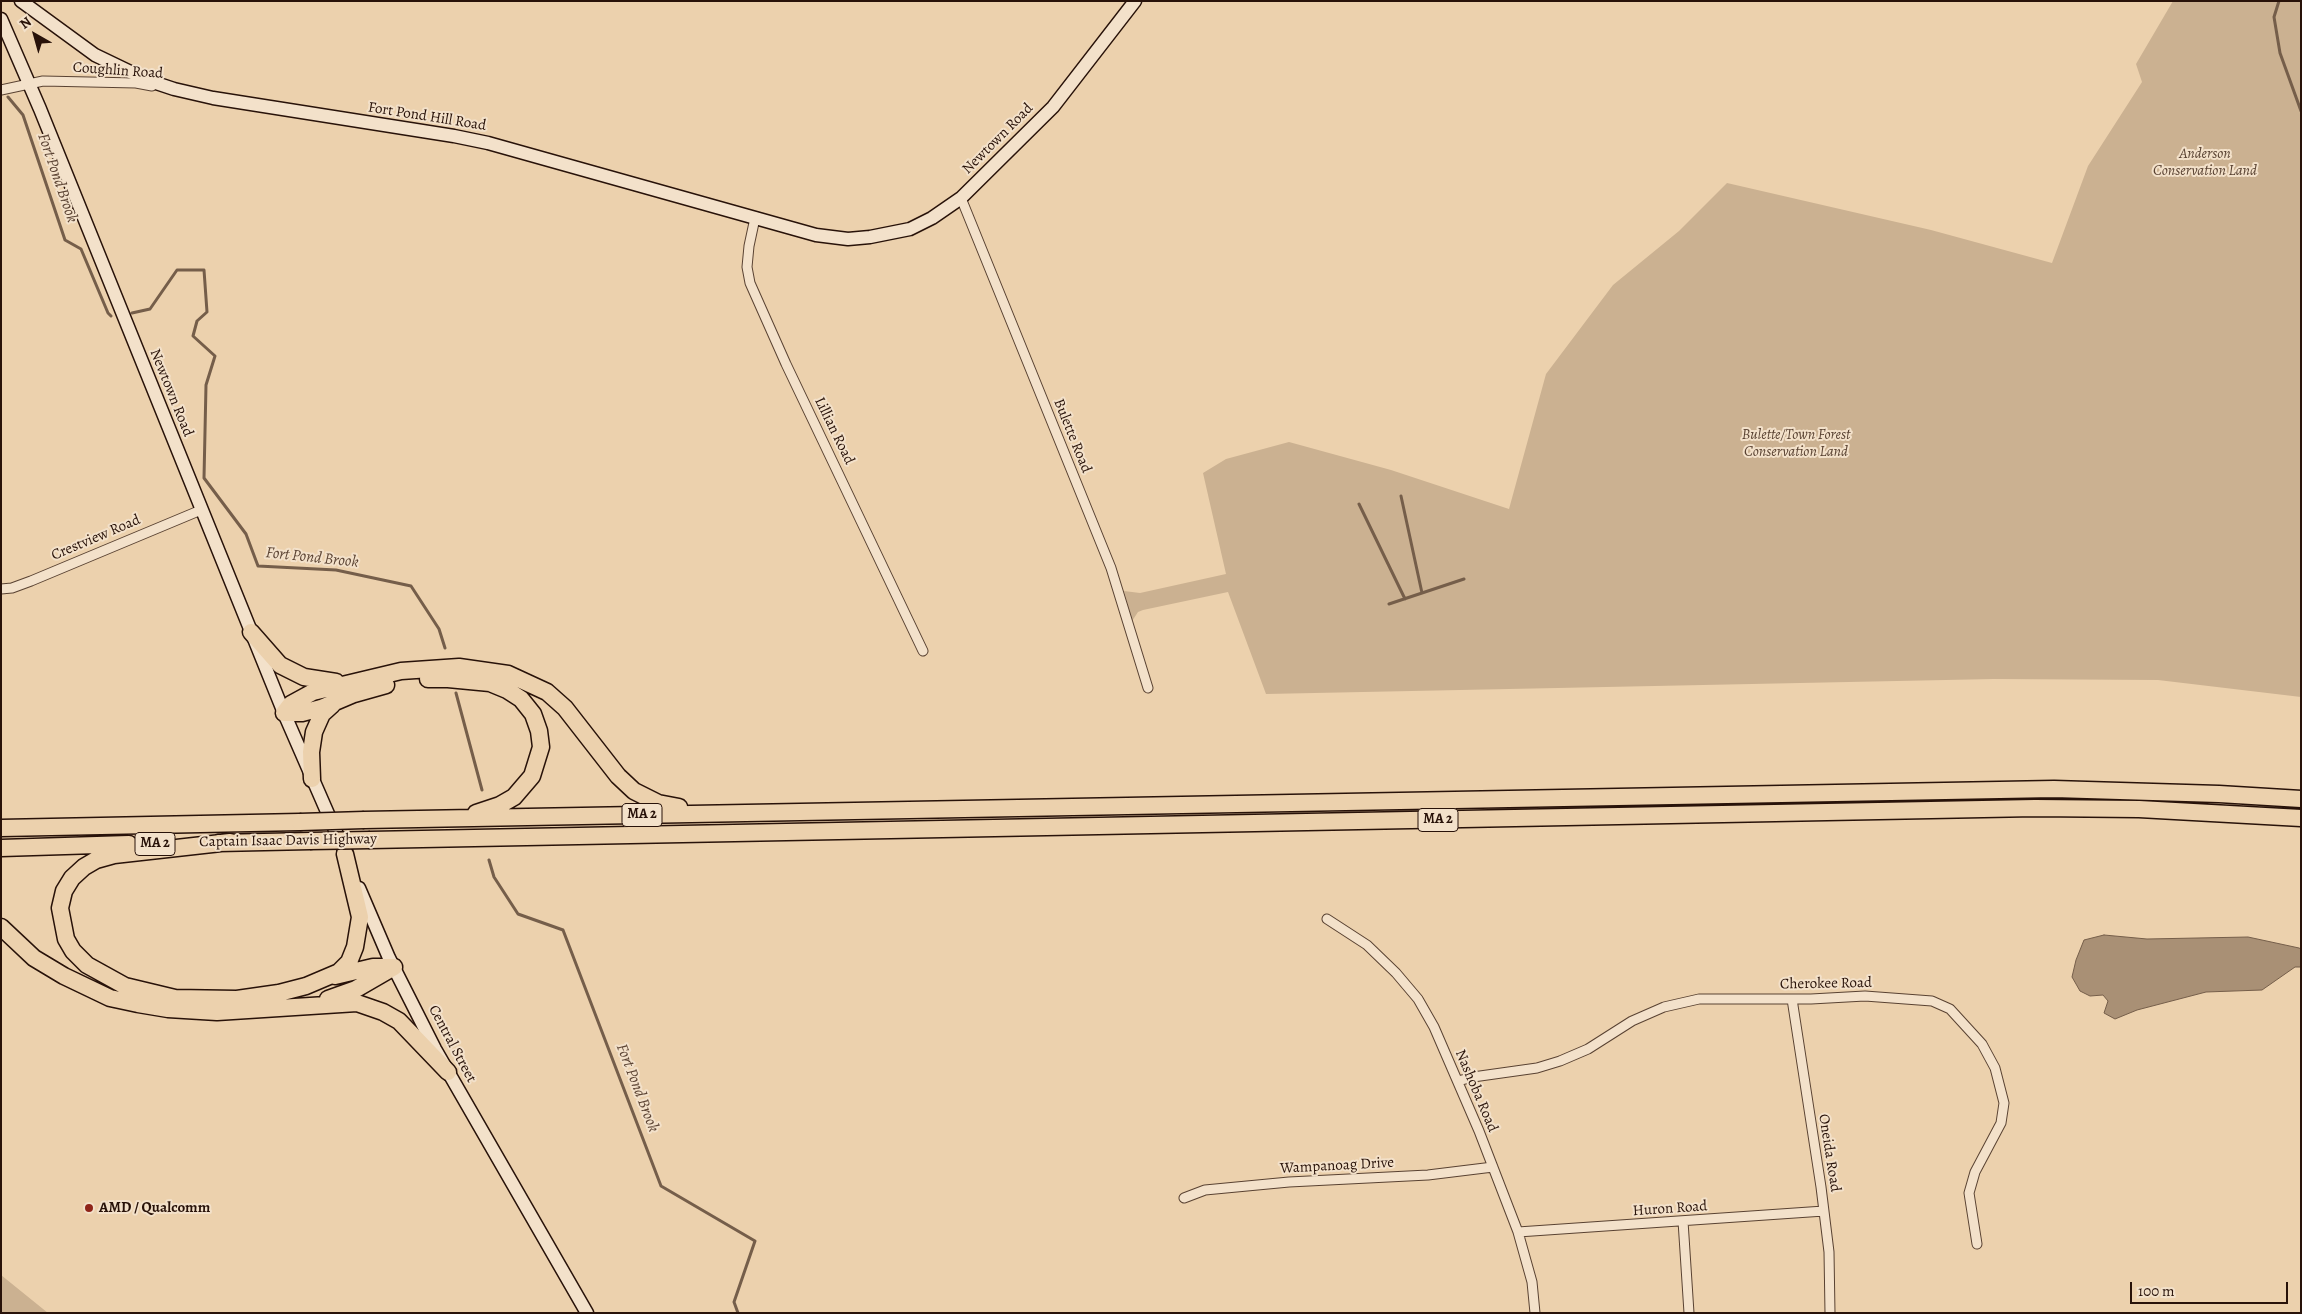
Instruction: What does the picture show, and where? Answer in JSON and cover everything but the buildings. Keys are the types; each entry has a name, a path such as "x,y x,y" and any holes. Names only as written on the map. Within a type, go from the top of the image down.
{"highway":[{"path":"251,632 280,665 293,672 304,677 331,682 351,681"},
{"path":"284,713 291,704 312,692 351,681 401,672 459,667 508,674 547,692 565,708 618,776 634,791 658,804 713,814"},
{"path":"284,713 302,713 379,686 434,679 490,683 507,690 521,699 533,714 539,731 541,747 532,776 514,797 500,805 458,818"},
{"path":"312,779 311,752 314,732 322,714 334,703"},
{"name":"MA 2","path":"713,814 2054,789 2160,791 2301,799"},
{"name":"Captain Isaac Davis Highway","path":"1,848 2035,808 2149,810 2301,818"},
{"name":"Captain Isaac Davis Highway","path":"1,828 713,814"},
{"path":"230,842 114,855 96,860 84,867 72,878 64,891 60,908 66,939 73,951 95,970 125,986 175,998 214,1000 279,993 327,978 373,967 394,967"},
{"path":"327,978 339,972 349,962 359,934 360,917 345,854"},
{"path":"1,927 34,958 64,976 110,998 191,1012 261,1010 357,1003 384,1012 409,1030 448,1072"},
{"path":"309,1005 356,989 394,967"}],"street":[{"name":"Fort Pond Hill Road","path":"21,1 95,55 147,80 174,89 213,98 488,143 816,235 843,239"},
{"name":"Newtown Road","path":"843,239 870,237 910,229 932,218 961,198 1053,106 1135,1"},
{"name":"Newtown Road","path":"1,19 30,83 201,510 312,779"},
{"name":"Coughlin Road","path":"1,90 30,83 66,81 136,83 174,89"},
{"name":"Bulette Road","path":"961,198 1111,568 1148,688"},
{"name":"Lillian Road","path":"755,218 749,246 748,267 750,283 786,364 923,651"},
{"name":"Crestview Road","path":"1,589 12,588 31,581 201,510"},
{"name":"Central Street","path":"312,779 394,967 448,1072 587,1313"},
{"name":"Nashoba Road","path":"1327,919 1367,945 1396,973 1418,999 1434,1027 1458,1081 1518,1232 1532,1282 1535,1313"},
{"name":"Cherokee Road","path":"1458,1081 1536,1068 1560,1062 1588,1050 1632,1020 1664,1007 1699,999 1792,999 1865,996 1932,1001 1950,1009 1982,1044 1995,1068 2004,1103 2001,1123 1975,1172 1969,1193 1977,1244"},
{"name":"Oneida Road","path":"1792,999 1829,1252 1830,1313"},
{"name":"Wampanoag Drive","path":"1184,1198 1206,1190 1289,1182 1428,1175 1493,1167"},
{"name":"Huron Road","path":"1518,1232 1824,1212"},
{"path":"1683,1221 1689,1313"}],"green space":[{"name":"Bulette/Town Forest Conservation Land","path":"2173,1 2301,1 2301,697 2158,680 1994,679 1266,694 1228,592 1143,610 1138,612 1132,621 1124,591 1140,593 1226,574 1203,473 1226,459 1289,442 1391,470 1509,509 1546,374 1613,285 1679,231 1727,183 1931,230 2052,263 2088,166 2142,82 2136,64"},
{"path":"1,1275 48,1313 1,1313"}],"shaded area":[{"path":"2104,935 2147,939 2248,937 2301,949 2301,967 2295,967 2262,990 2206,992 2137,1010 2115,1019 2104,1013 2108,1001 2103,995 2090,996 2080,991 2072,977 2084,940"}],"waterway":[{"path":"2279,1 2274,17 2280,53 2301,111"},
{"name":"Fort Pond Brook","path":"8,97 23,115 65,240 81,249 108,313 111,316"},
{"name":"Fort Pond Brook","path":"132,313 150,309 177,270 204,270 207,312 197,321 193,336 215,356 206,385 204,478 246,534 258,566 336,570 411,586 439,629 445,648"},
{"path":"1401,496 1422,593"},
{"path":"1359,504 1405,599"},
{"path":"1389,604 1464,579"},
{"name":"Fort Pond Brook","path":"456,693 482,790"},
{"name":"Fort Pond Brook","path":"489,860 494,877 518,914 563,930 661,1186 755,1241 734,1302 738,1313"}],"place":[{"name":"AMD / Qualcomm","path":"89,1208"}],"park label":[{"name":"Anderson Conservation Land","path":"2205,162"}]}
